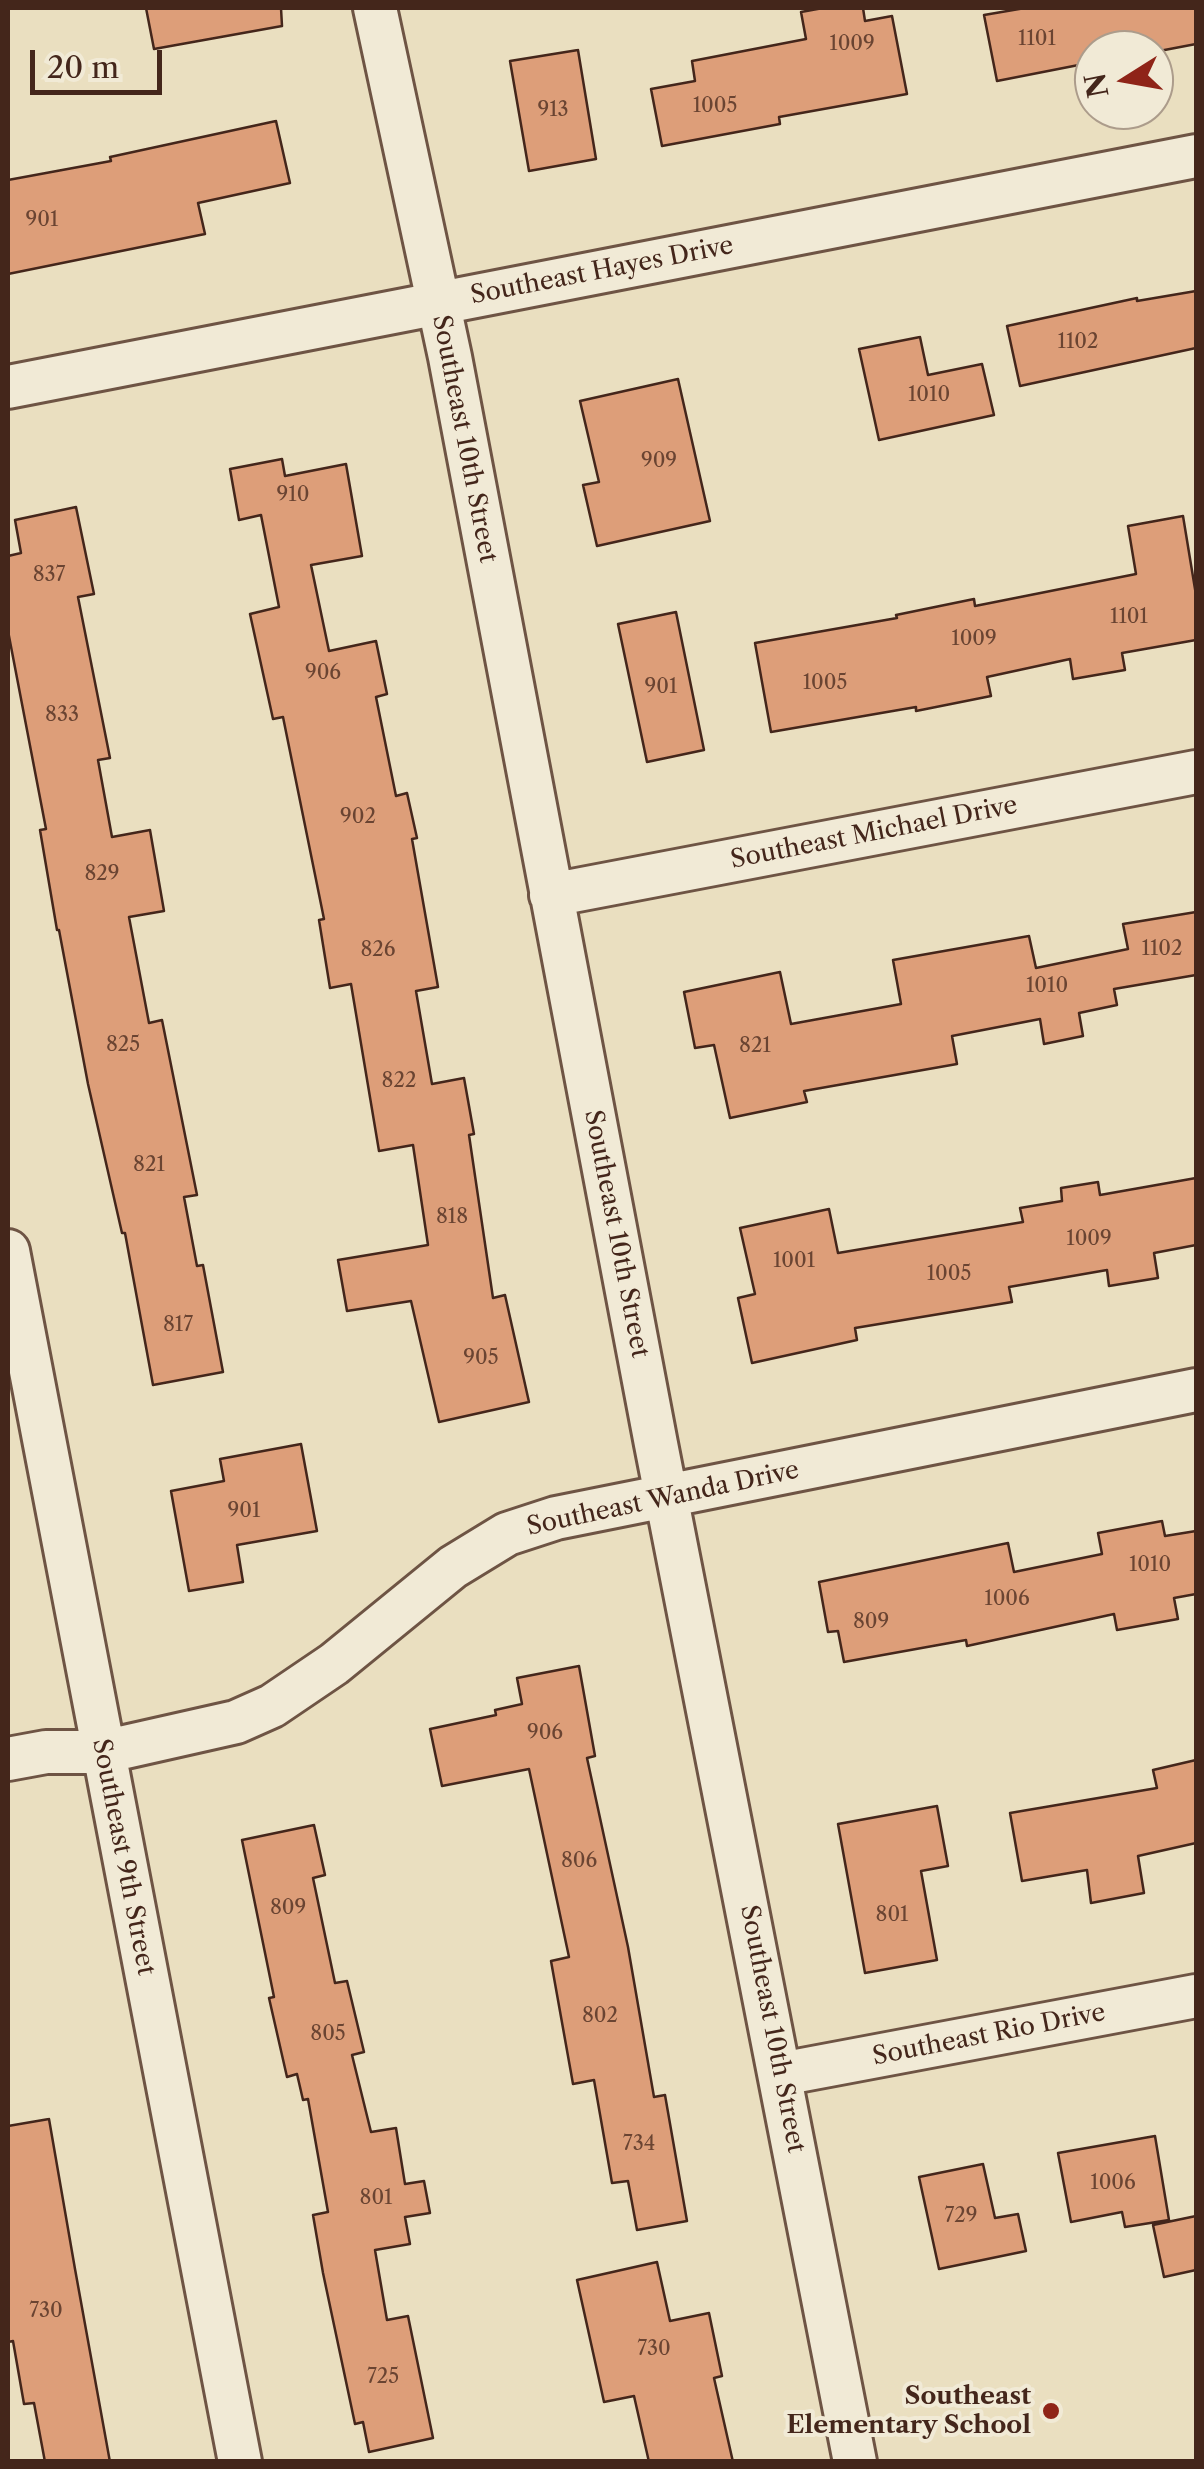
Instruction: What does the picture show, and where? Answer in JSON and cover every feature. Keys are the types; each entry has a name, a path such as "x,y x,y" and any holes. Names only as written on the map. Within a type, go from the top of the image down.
{"street":[{"name":"Southeast 10th Street","path":"375,8 454,376 665,1495 854,2462"},
{"name":"Southeast Hayes Drive","path":"8,387 1196,156"},
{"name":"Southeast Michael Drive","path":"551,895 1196,772"},
{"name":"Southeast 9th Street","path":"8,1252 240,2462"},
{"name":"Southeast Wanda Drive","path":"8,1759 46,1752 103,1752 236,1722 272,1706 334,1664 454,1567 507,1534 556,1518 1196,1390"},
{"name":"Southeast Rio Drive","path":"781,2074 1196,1996"}],"building":[{"path":"146,8 281,8 282,26 154,49"},
{"path":"863,8 865,21 892,16 907,94 779,117 780,124 662,146 651,89 695,81 692,61 806,39 801,12"},
{"path":"1025,8 1196,8 1196,44 1174,48 1174,30 1074,30 1074,66 997,81 984,15"},
{"path":"578,50 596,159 529,171 510,61"},
{"path":"276,121 290,183 198,203 205,234 8,274 8,180 111,161 110,157"},
{"path":"1196,291 1196,348 1020,386 1007,326 1137,298"},
{"path":"920,337 928,375 982,364 994,415 879,440 859,349"},
{"path":"678,379 710,521 597,546 583,485 599,482 580,401"},
{"path":"282,459 285,476 346,464 362,556 311,565 329,651 376,641 387,694 376,697 396,796 407,793 417,838 412,839 438,987 416,991 432,1084 464,1078 493,1298 505,1295 529,1402 439,1422 411,1301 347,1311 338,1260 428,1245 413,1145 379,1151 351,984 330,988 319,920 324,919 283,717 273,719 250,614 279,607 261,515 239,520 230,469"},
{"path":"76,507 94,594 78,597 110,758 98,760 112,837 150,830 164,911 129,917 149,1023 162,1020 197,1195 184,1197 197,1266 203,1265 223,1372 153,1385 125,1233 88,1084 57,930 40,830 46,829 8,631 8,556 21,553 15,520"},
{"path":"1183,516 1196,595 1196,640 1122,653 1125,670 1073,679 1070,659 987,677 991,696 771,732 755,643 897,618 896,615 974,599 975,606 1136,574 1128,526"},
{"path":"676,612 704,750 647,762 618,624"},
{"path":"1196,912 1196,975 1114,989 1117,1005 1079,1013 1083,1036 1044,1044 1040,1019 952,1036 957,1064 804,1091 807,1102 730,1118 714,1045 695,1048 684,992 780,972 791,1024 901,1004 893,960 1029,936 1036,968 1128,949 1123,924"},
{"path":"1196,1178 1196,1245 1154,1253 1158,1278 1109,1286 1107,1270 1009,1287 1012,1302 855,1328 857,1340 752,1363 738,1298 755,1294 740,1228 829,1209 838,1253 1023,1222 1020,1208 1062,1201 1061,1188 1098,1182 1100,1195"},
{"path":"301,1444 317,1531 237,1545 243,1582 189,1591 171,1491 224,1481 220,1459"},
{"path":"1162,1521 1165,1536 1196,1531 1196,1594 1174,1598 1178,1619 1117,1630 1114,1614 967,1646 966,1640 844,1662 838,1631 828,1632 819,1582 1008,1543 1014,1572 1102,1554 1098,1533"},
{"path":"579,1666 595,1756 587,1758 628,1947 654,2097 665,2095 687,2221 637,2230 628,2181 612,2183 594,2080 573,2084 551,1961 569,1957 529,1769 442,1786 430,1729 496,1715 495,1710 522,1704 517,1678"},
{"path":"1196,1760 1196,1843 1138,1856 1144,1893 1091,1903 1087,1870 1022,1881 1010,1813 1157,1788 1153,1770"},
{"path":"937,1806 948,1866 921,1871 937,1960 865,1973 838,1824"},
{"path":"314,1825 325,1875 313,1878 335,1983 347,1981 364,2052 352,2055 371,2132 396,2128 405,2184 424,2181 430,2213 405,2217 410,2244 375,2250 387,2320 408,2316 433,2438 369,2452 363,2422 355,2424 323,2273 313,2215 328,2212 308,2099 303,2100 297,2074 287,2077 242,1840"},
{"path":"49,2119 110,2462 45,2462 34,2403 24,2404 13,2341 8,2342 8,2126"},
{"path":"1155,2136 1169,2220 1125,2227 1122,2212 1071,2222 1058,2153"},
{"path":"983,2164 995,2218 1018,2214 1026,2251 939,2269 919,2177"},
{"path":"1196,2216 1196,2270 1164,2277 1153,2225"},
{"path":"657,2262 670,2321 709,2313 722,2376 714,2378 733,2462 649,2462 634,2396 604,2402 577,2280"}],"place":[{"name":"Southeast Elementary School","path":"1051,2411"}]}
